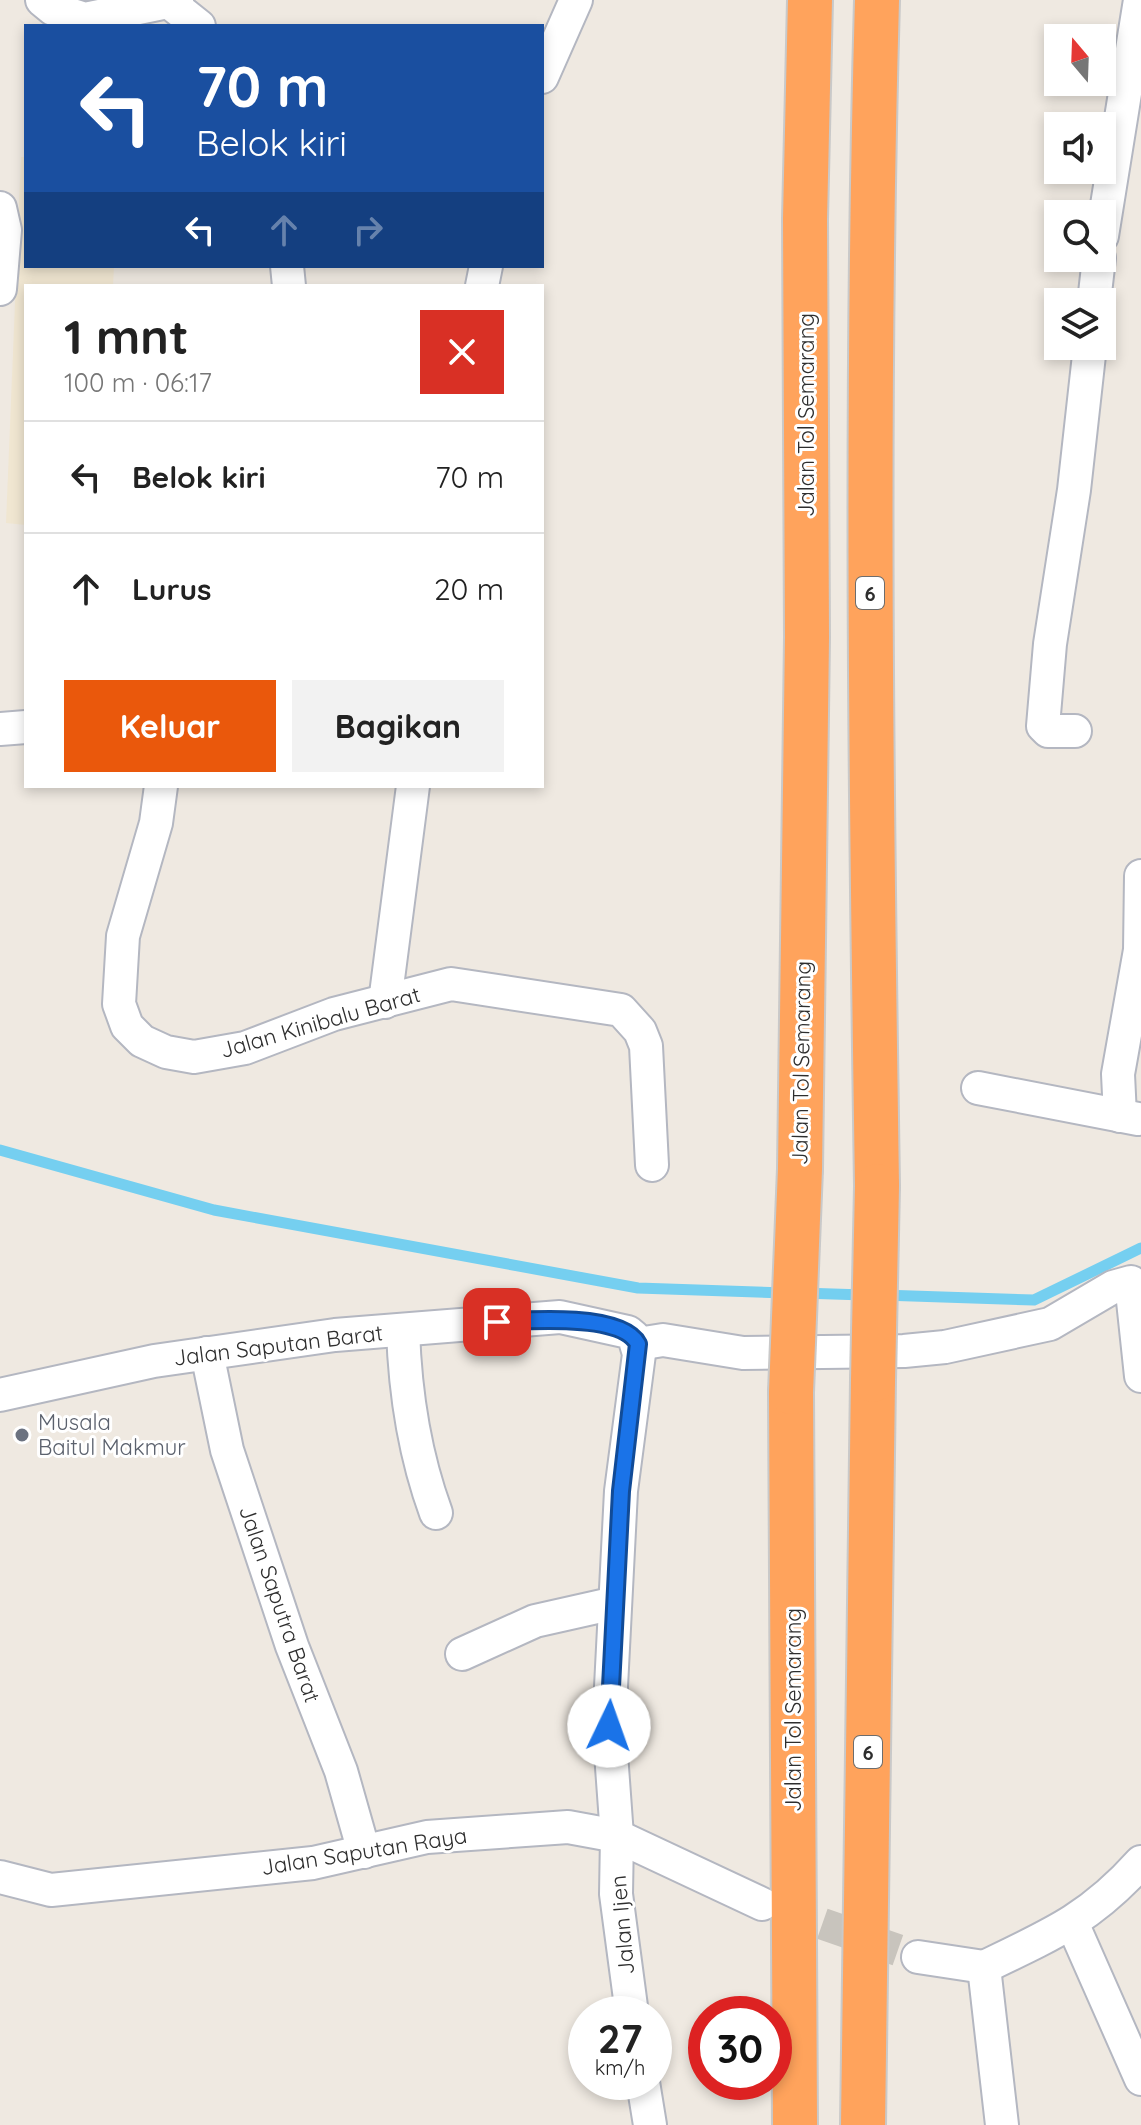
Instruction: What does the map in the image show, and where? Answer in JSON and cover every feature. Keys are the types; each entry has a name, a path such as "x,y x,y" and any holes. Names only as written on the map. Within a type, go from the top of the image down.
{"highway":[{"name":"Jalan Tol Semarang","path":"795,2125 791,1392 800,1169 807,637 805,219 810,0"},
{"name":"6","path":"863,2125 877,1186 870,268 877,0"}],"street":[{"path":"42,0 53,9 85,19 174,2 197,24"},
{"path":"544,72 576,0"},
{"path":"1108,200 1140,0"},
{"path":"0,208 5,230 0,289"},
{"path":"1075,731 1048,731 1043,726 1050,644 1074,490 1088,360"},
{"path":"0,729 24,727"},
{"name":"Jalan Kinibalu Barat","path":"161,788 156,823 123,936 119,1004 127,1026 142,1041 166,1052 194,1057 245,1048 334,1014 451,984 621,1010 640,1031 646,1046 652,1165"},
{"path":"385,1002 413,788"},
{"path":"978,1088 1130,1118 1118,1074 1140,950 1141,896"},
{"path":"638,1344 663,1340 743,1353 904,1351 945,1347 1050,1324 1113,1287 1131,1282 1141,1376"},
{"name":"Jalan Saputan Barat","path":"0,1395 207,1353 403,1330 560,1317 628,1332 638,1344"},
{"path":"403,1330 408,1404 416,1448 436,1513"},
{"name":"Jalan Ijen","path":"630,1996 616,1894 617,1836 609,1726 621,1491 638,1344"},
{"name":"Jalan Saputra Barat","path":"207,1353 227,1450 292,1646 341,1771 364,1852"},
{"path":"462,1654 535,1621 615,1603"},
{"name":"Jalan Saputan Raya","path":"0,1877 51,1890 313,1863 427,1837 568,1827 617,1836 762,1904"},
{"path":"918,1957 984,1967 1073,1925 1120,1885 1141,1862"},
{"path":"1073,1925 1141,2079"},
{"path":"984,1967 1002,2125"},
{"path":"646,2100 650,2125"}],"shaded area":[{"path":"21,157 24,157 24,268 114,268 113,284 24,284 24,525 6,523"}],"waterway":[{"path":"0,1150 214,1210 638,1288 785,1293"},
{"path":"882,1295 1034,1300 1141,1248"},
{"path":"802,1293 864,1295"}],"tunnel":[{"path":"777,1908 918,1957"}],"place":[{"name":"Musala Baitul Makmur","path":"22,1435"}],"route":[{"path":"497,1322 560,1317 628,1332 638,1344 621,1491 609,1726"}]}
